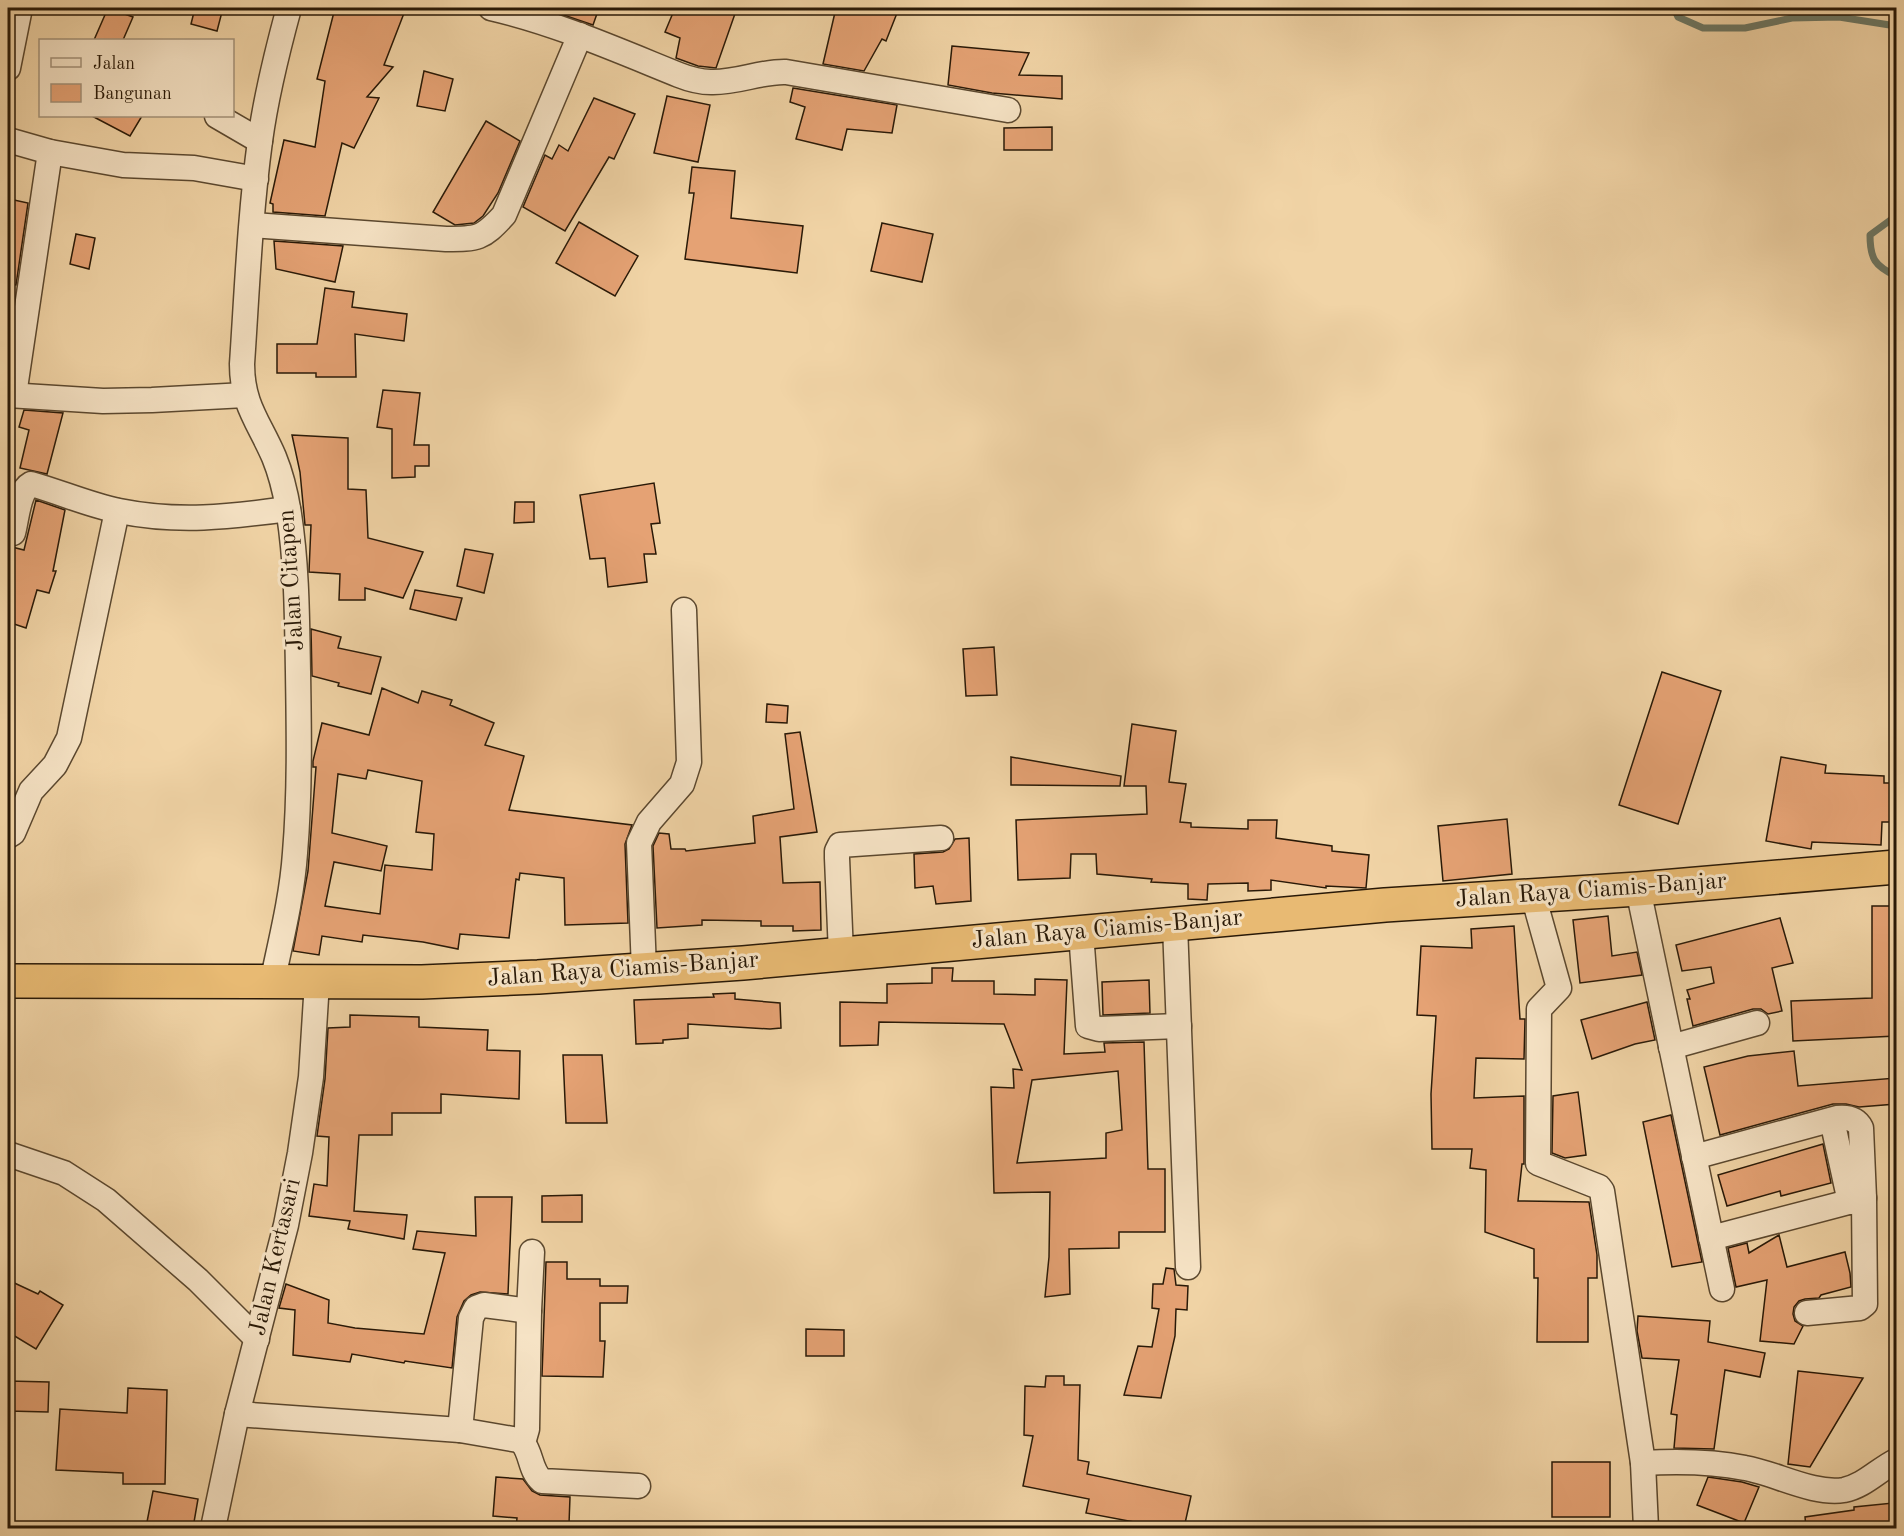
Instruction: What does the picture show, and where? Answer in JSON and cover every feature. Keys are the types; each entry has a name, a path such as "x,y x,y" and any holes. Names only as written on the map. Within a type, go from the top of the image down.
{"highway":[{"name":"Jalan Raya Ciamis-Banjar","path":"8,981 422,982 644,970 1385,905 1638,889 1896,867"}],"street":[{"path":"8,68 20,8"},
{"name":"Jalan Citapen","path":"272,983 292,880 296,824 297,623 293,542 288,509 274,457 253,416 245,394 242,364 260,141 275,62 289,8"},
{"path":"491,8 514,13 580,35 695,80 727,81 786,72 1008,110"},
{"path":"252,225 446,239 471,239 488,233 504,215 580,35"},
{"path":"219,117 260,141"},
{"path":"8,140 50,152 123,165 195,168 256,178"},
{"path":"50,152 11,395 103,401 245,394"},
{"path":"13,533 23,494 26,487 31,484 117,511 166,517 221,518 288,509"},
{"path":"8,836 13,833 31,791 55,765 69,738 117,511"},
{"path":"644,970 639,843 649,822 682,784 689,762 684,610"},
{"path":"841,954 837,858 840,845 941,838"},
{"path":"1638,889 1722,1289"},
{"path":"1533,895 1559,988 1539,1010 1538,1164 1599,1187 1602,1191 1643,1463 1646,1528"},
{"path":"1175,925 1188,1267"},
{"path":"1081,933 1088,1026 1099,1029 1179,1026"},
{"name":"Jalan Kertasari","path":"213,1528 237,1414 286,1225 300,1153 311,1077 317,982"},
{"path":"1671,1047 1756,1023"},
{"path":"1694,1157 1832,1120 1857,1200 1864,1305 1860,1308 1807,1312"},
{"path":"8,1154 64,1173 106,1200 198,1280 257,1339"},
{"path":"1711,1238 1857,1200"},
{"path":"523,1443 527,1429 532,1252"},
{"path":"460,1430 471,1317 474,1310 484,1305 529,1311"},
{"path":"237,1414 460,1430 518,1440 528,1449 537,1476 542,1481 638,1486"},
{"path":"1643,1463 1701,1462 1745,1468 1834,1491 1857,1486 1896,1461"}],"building":[{"path":"108,8 133,17 123,39 94,39"},
{"path":"195,8 223,8 217,31 191,24"},
{"path":"335,8 406,8 384,65 393,67 367,97 379,98 354,148 342,143 325,216 273,212 273,204 270,203 284,140 315,147 325,81 317,79"},
{"path":"543,8 599,8 593,25"},
{"path":"675,8 737,8 716,68 698,66 676,58 680,38 665,32"},
{"path":"836,8 899,8 886,41 882,39 864,71 823,64"},
{"path":"952,46 1029,53 1019,75 1062,76 1062,99 992,93 948,85"},
{"path":"424,71 453,79 445,111 417,106"},
{"path":"793,88 897,105 892,133 847,129 842,150 796,139 805,107 790,102"},
{"path":"667,96 710,105 698,162 654,153"},
{"path":"594,98 635,114 614,159 609,157 565,231 523,207 545,155 552,159 559,145 568,151"},
{"path":"94,117 141,117 130,136"},
{"path":"486,121 520,141 498,193 483,216 474,223 455,225 433,212"},
{"path":"1052,127 1052,150 1004,150 1004,128"},
{"path":"692,167 735,171 731,218 803,226 797,273 685,259 694,193 689,193"},
{"path":"14,200 28,203 16,285 8,284 8,233"},
{"path":"579,222 638,256 615,296 556,263"},
{"path":"882,223 933,234 922,282 871,271"},
{"path":"76,234 95,238 89,269 70,264"},
{"path":"274,241 343,246 335,282 276,269"},
{"path":"325,288 354,292 352,307 407,314 404,341 355,334 356,377 316,377 316,373 277,373 277,344 317,344"},
{"path":"383,390 420,393 414,445 429,445 429,466 415,466 415,477 392,478 392,429 377,427"},
{"path":"24,410 63,413 47,474 20,468 29,430 19,427"},
{"path":"292,435 348,438 348,489 366,490 368,538 423,552 403,598 365,588 365,600 339,600 340,574 309,572 311,525 305,525 300,472"},
{"path":"654,483 660,523 651,524 656,554 644,554 647,582 608,587 605,558 590,559 580,495"},
{"path":"36,500 65,510 53,571 56,571 49,593 37,590 26,628 8,622 8,546 24,550"},
{"path":"515,502 534,502 534,522 514,523"},
{"path":"465,549 493,554 484,593 457,586"},
{"path":"415,590 462,598 456,620 410,609"},
{"path":"311,629 341,637 338,648 381,657 371,694 338,686 339,683 312,676"},
{"path":"994,647 997,695 966,696 963,649"},
{"path":"1662,672 1721,691 1678,824 1619,805"},
{"path":"382,688 418,703 422,691 452,700 450,705 494,723 485,745 524,756 509,810 632,825 625,844 628,923 565,925 564,878 520,873 519,880 516,879 509,938 460,934 458,949 423,942 363,935 362,942 322,936 319,955 293,951 308,871 316,767 313,767 313,761 322,723 369,735","holes":["368,770 422,781 416,832 434,834 432,870 385,865 380,914 325,906 334,862 381,871 387,846 332,833 338,774 366,779"]},
{"path":"767,704 788,706 787,723 766,722"},
{"path":"1132,724 1176,731 1169,782 1186,784 1180,822 1191,823 1191,827 1248,829 1248,820 1277,820 1276,838 1332,846 1332,851 1369,855 1366,888 1326,886 1326,888 1271,880 1271,890 1248,891 1248,883 1208,884 1207,900 1188,899 1188,884 1151,882 1152,879 1097,874 1096,854 1071,854 1070,878 1018,880 1016,820 1147,814 1146,786 1124,786"},
{"path":"800,732 817,832 780,837 783,883 820,882 821,930 793,931 793,926 761,926 761,921 702,920 702,925 657,928 653,846 659,833 669,834 671,849 685,849 686,851 755,843 753,816 794,809 785,734"},
{"path":"1011,757 1121,776 1120,786 1011,785"},
{"path":"1781,757 1826,765 1825,773 1884,776 1884,783 1896,783 1896,822 1882,822 1881,845 1812,842 1811,849 1766,841"},
{"path":"1507,819 1512,874 1443,881 1438,826"},
{"path":"969,838 971,901 936,904 933,886 915,888 914,854 943,852 949,849 955,839"},
{"path":"1872,906 1896,906 1896,1036 1793,1041 1791,1001 1872,998"},
{"path":"1608,916 1612,956 1637,952 1642,975 1580,983 1573,920"},
{"path":"1780,918 1793,963 1772,968 1782,1011 1768,1014 1761,1009 1753,1009 1693,1026 1687,990 1714,983 1711,967 1682,971 1676,945"},
{"path":"1514,926 1520,1019 1525,1019 1524,1059 1476,1058 1474,1098 1524,1096 1524,1164 1522,1164 1518,1201 1589,1202 1597,1255 1597,1278 1588,1278 1588,1342 1537,1342 1538,1278 1534,1278 1534,1249 1485,1232 1486,1170 1470,1168 1472,1149 1432,1149 1431,1094 1436,1016 1417,1015 1421,946 1472,948 1471,929"},
{"path":"932,968 953,968 952,981 994,981 994,994 1035,995 1035,979 1067,980 1064,1054 1105,1052 1104,1043 1144,1042 1148,1169 1165,1169 1165,1232 1119,1232 1119,1248 1069,1249 1070,1294 1045,1297 1049,1257 1050,1192 994,1193 991,1087 1014,1088 1013,1069 1022,1070 1004,1024 879,1022 878,1045 840,1046 840,1002 887,1003 887,984 932,983","holes":["1118,1071 1122,1130 1106,1133 1106,1158 1017,1163 1032,1080"]},
{"path":"1149,980 1150,1013 1103,1015 1102,982"},
{"path":"735,993 735,999 780,1003 781,1028 688,1024 688,1038 663,1040 663,1043 636,1044 634,1000 714,997 713,994"},
{"path":"1647,1002 1655,1040 1635,1044 1592,1059 1581,1020"},
{"path":"350,1015 419,1017 419,1027 488,1030 487,1050 520,1051 519,1099 441,1094 441,1113 392,1113 392,1135 359,1135 354,1211 407,1215 404,1239 348,1229 350,1221 309,1216 314,1184 327,1186 329,1137 317,1136 325,1079 328,1028 350,1027"},
{"path":"1794,1051 1798,1086 1896,1078 1896,1104 1859,1107 1833,1104 1720,1135 1704,1067 1748,1056"},
{"path":"563,1055 602,1055 607,1123 566,1123"},
{"path":"1578,1092 1586,1155 1565,1158 1552,1153 1553,1096"},
{"path":"1671,1115 1702,1262 1672,1267 1643,1122"},
{"path":"1823,1144 1831,1183 1781,1196 1780,1191 1727,1206 1718,1175"},
{"path":"582,1195 582,1222 542,1222 542,1196"},
{"path":"475,1197 512,1197 508,1294 480,1292 464,1301 457,1317 452,1368 352,1354 350,1362 293,1355 295,1310 279,1308 286,1284 329,1300 328,1323 355,1328 424,1334 445,1253 413,1249 417,1231 476,1236"},
{"path":"1779,1235 1787,1267 1845,1252 1850,1273 1851,1287 1821,1295 1819,1298 1799,1301 1794,1307 1795,1321 1803,1326 1794,1344 1760,1341 1767,1280 1736,1287 1728,1248 1747,1243 1749,1253"},
{"path":"546,1262 567,1262 567,1279 600,1279 600,1286 628,1286 627,1303 600,1303 600,1341 605,1341 603,1377 542,1376"},
{"path":"1166,1268 1174,1269 1176,1285 1188,1286 1187,1310 1176,1309 1175,1336 1161,1398 1124,1395 1138,1346 1152,1347 1159,1309 1152,1308 1153,1284 1163,1284"},
{"path":"8,1280 38,1294 40,1291 63,1305 36,1349 8,1332"},
{"path":"1638,1316 1710,1321 1708,1342 1765,1353 1760,1377 1725,1370 1714,1449 1674,1448 1677,1415 1671,1414 1679,1360 1642,1358 1637,1331"},
{"path":"806,1329 844,1330 844,1356 806,1356"},
{"path":"1798,1371 1863,1378 1810,1467 1788,1464"},
{"path":"1046,1376 1064,1376 1064,1385 1080,1385 1078,1460 1089,1462 1087,1474 1191,1496 1184,1528 1166,1528 1086,1513 1089,1499 1023,1486 1033,1436 1024,1435 1025,1386 1045,1387"},
{"path":"8,1381 49,1382 48,1412 8,1411"},
{"path":"128,1388 167,1390 165,1484 123,1484 123,1473 56,1470 60,1409 127,1413"},
{"path":"1552,1462 1610,1462 1610,1517 1552,1517"},
{"path":"496,1477 523,1479 532,1491 540,1495 570,1497 569,1524 553,1523 553,1528 516,1528 517,1518 493,1516"},
{"path":"1708,1477 1759,1487 1744,1523 1697,1505"},
{"path":"153,1491 198,1499 193,1528 147,1522"},
{"path":"1893,1503 1896,1528 1806,1528 1805,1517 1854,1510 1854,1507"}],"waterway":[{"path":"1674,8 1678,17 1703,28 1745,28 1792,18 1839,17 1896,26"},
{"path":"1896,216 1870,235 1871,250 1875,261 1883,269 1896,276"}]}
